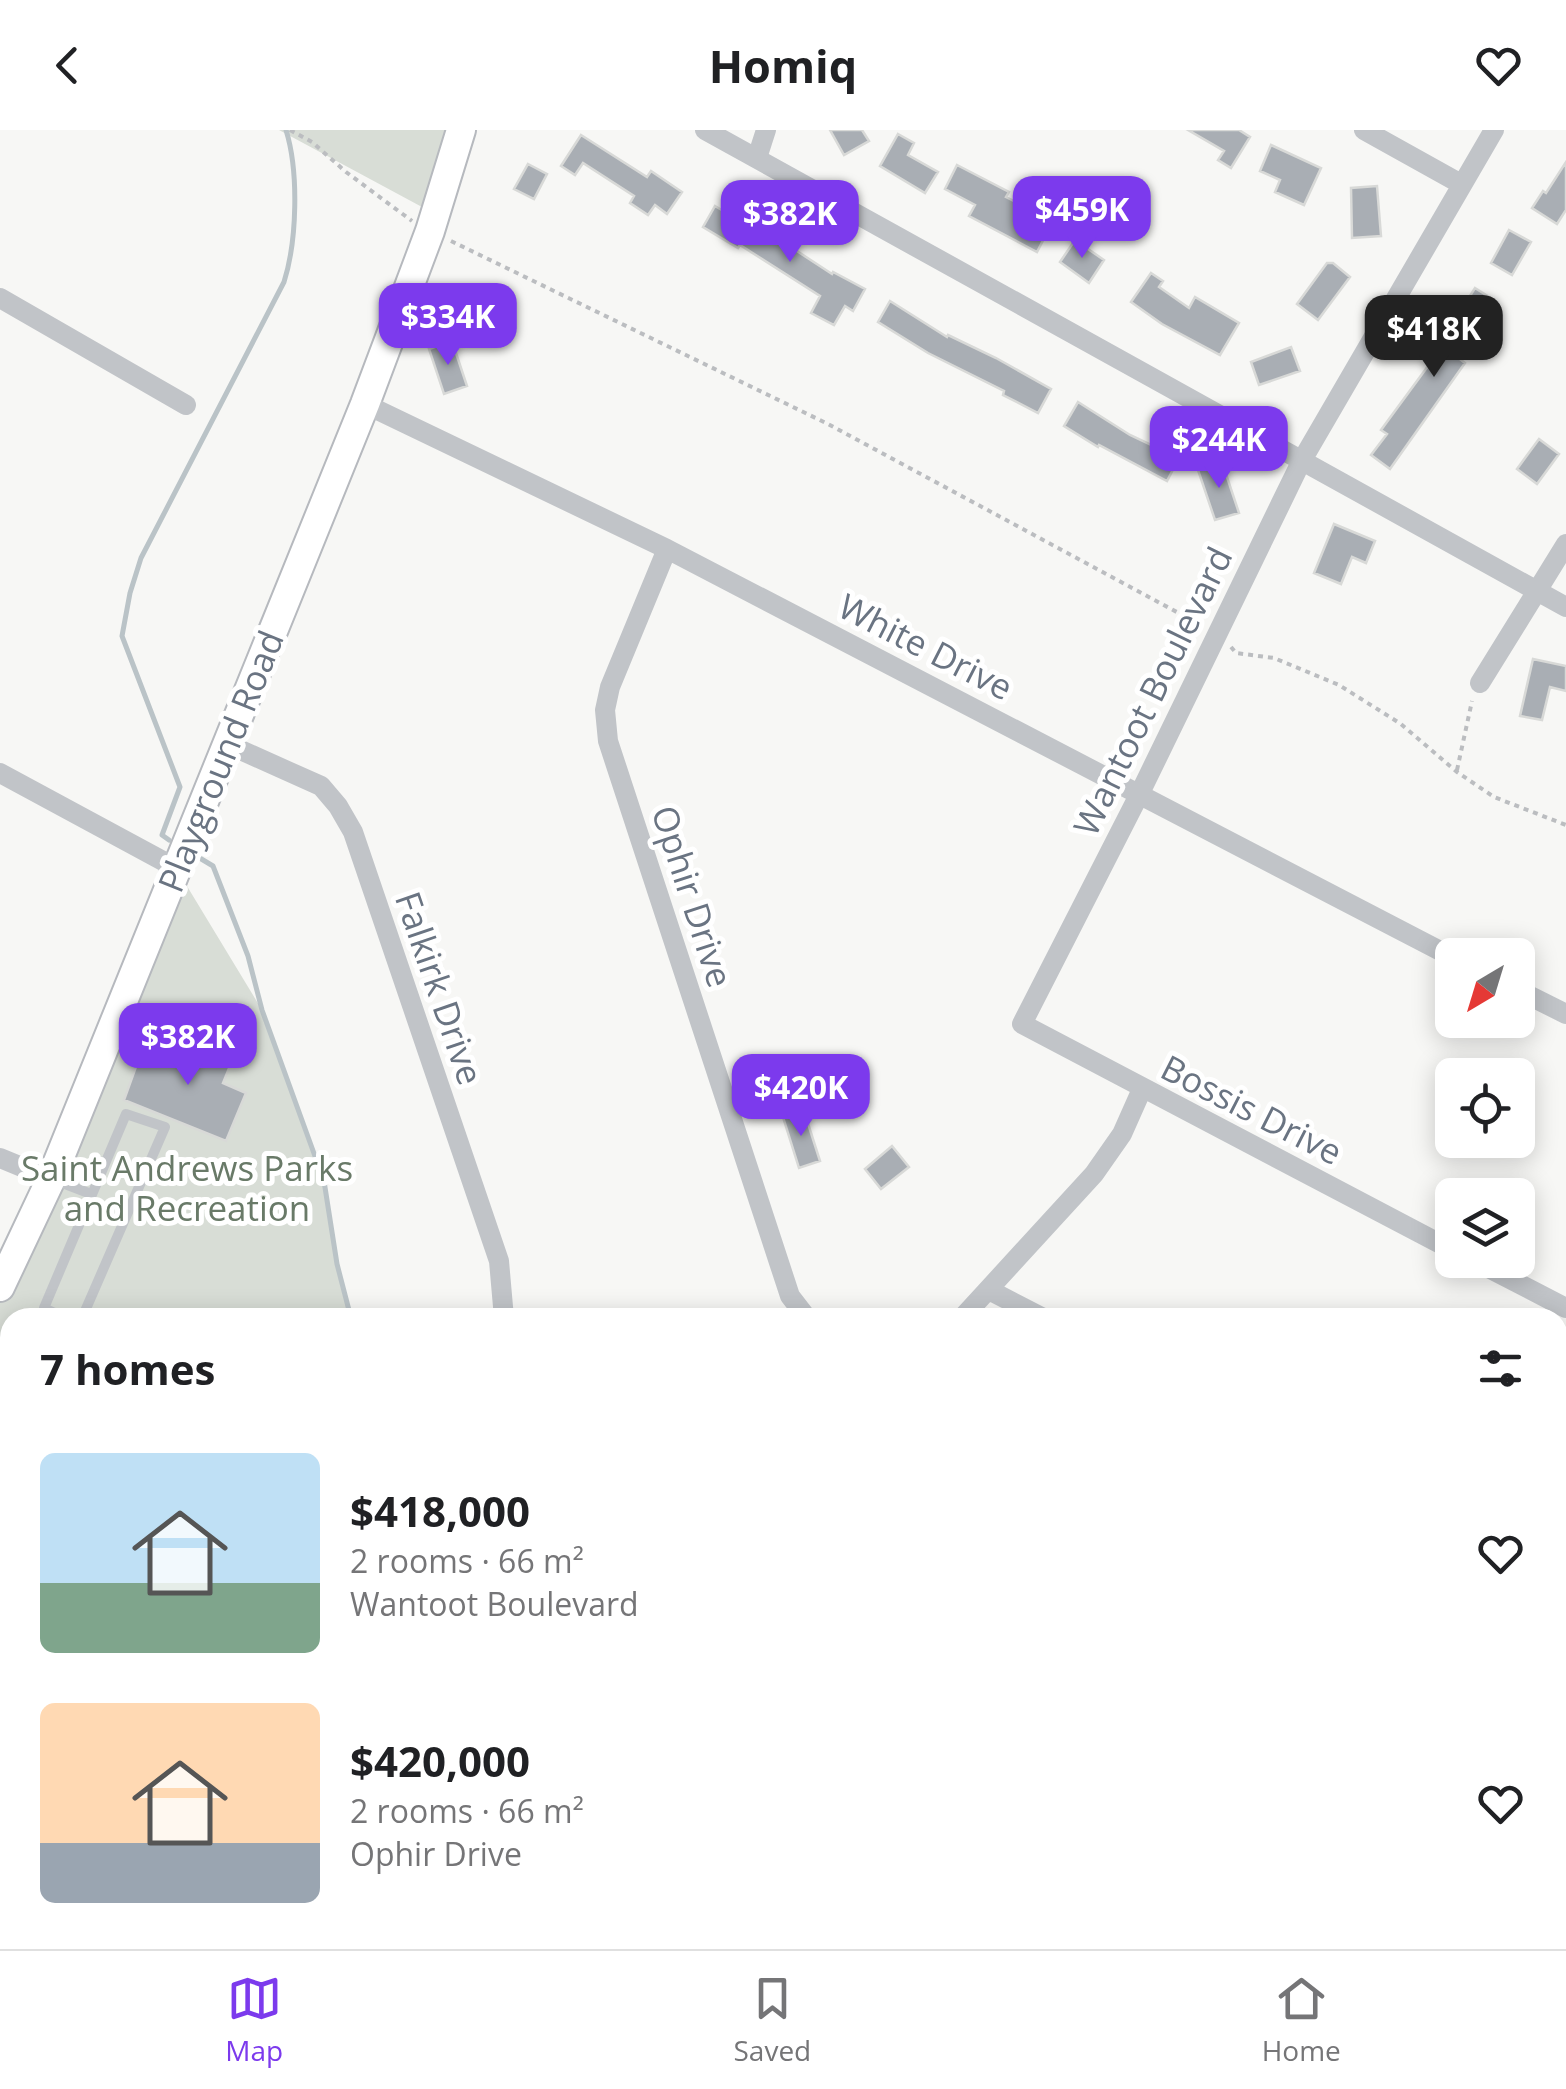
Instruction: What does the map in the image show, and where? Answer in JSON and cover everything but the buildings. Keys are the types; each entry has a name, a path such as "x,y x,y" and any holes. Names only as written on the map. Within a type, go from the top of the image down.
{"main road":[{"name":"Playground Road","path":"0,1287 51,1178 365,404 430,231 461,130"}],"street":[{"path":"705,130 1566,606"},
{"path":"757,158 766,130"},
{"path":"1364,130 1461,184"},
{"name":"Wantoot Boulevard","path":"1022,1024 1301,462 1494,130"},
{"path":"0,298 186,406"},
{"name":"White Drive","path":"365,404 667,549 1435,948"},
{"path":"1480,684 1566,544"},
{"name":"Ophir Drive","path":"667,549 610,687 605,710 608,741 790,1296 800,1308"},
{"name":"Falkirk Drive","path":"227,744 320,786 353,832 498,1260 503,1308"},
{"path":"0,773 176,868"},
{"path":"1535,998 1566,1014"},
{"name":"Bossis Drive","path":"1022,1024 1435,1241"},
{"path":"971,1308 1094,1174 1122,1134 1142,1089"},
{"path":"0,1158 51,1178"},
{"path":"1507,1278 1566,1308"},
{"path":"988,1290 1023,1308"}],"lane":[{"path":"44,1308 126,1114 165,1127 86,1308"},
{"path":"51,1178 91,1194"}],"path":[{"path":"290,130 312,142 346,172 430,231 828,424 1216,632 1236,652 1274,658 1339,685 1401,724 1457,772 1494,797 1566,825"},
{"path":"1457,772 1470,706 1480,684"}],"green space":[{"path":"279,130 446,130 422,207"},
{"name":"Saint Andrews Parks and Recreation","path":"176,868 262,1010 324,1181 337,1264 349,1308 0,1308 0,1287"}],"waterway":[{"path":"169,840 162,835 180,787 122,636 141,558 284,282 295,206 286,130"},
{"path":"198,857 213,866 248,956 262,1010 324,1181 348,1308"}]}
